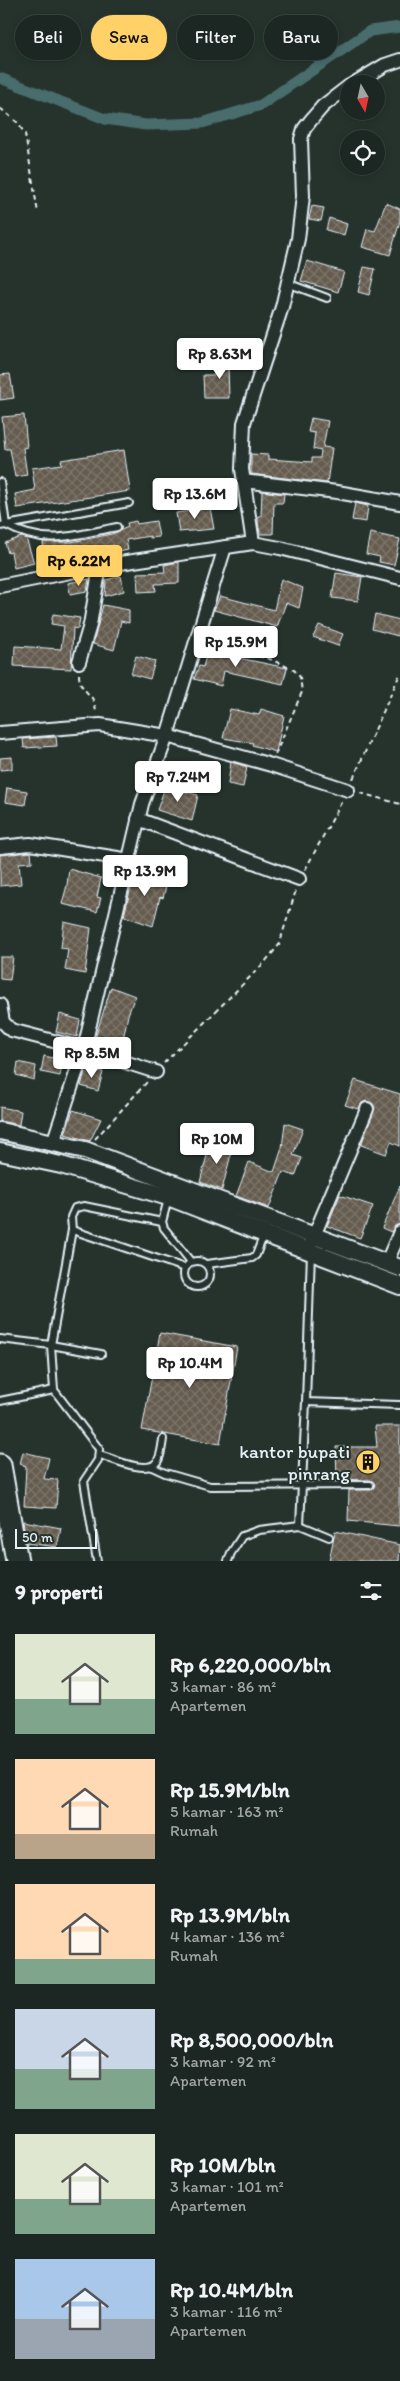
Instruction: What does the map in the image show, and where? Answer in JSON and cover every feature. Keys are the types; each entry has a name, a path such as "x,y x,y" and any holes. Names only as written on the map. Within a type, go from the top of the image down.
{"highway":[{"path":"0,1465 5,1522 16,1561"}],"street":[{"path":"369,75 386,65 400,60"},
{"path":"253,543 241,452 244,423 267,355 298,239 303,196 301,139 304,130 324,106 340,93"},
{"path":"244,481 337,492 400,503"},
{"path":"0,586 100,566 253,543 400,578"},
{"path":"53,1143 84,1049 130,860 138,819 167,736 225,547"},
{"path":"79,662 90,625 100,566"},
{"path":"0,733 100,726 167,736 271,765 348,790"},
{"path":"138,819 299,879"},
{"path":"0,847 30,844 130,860"},
{"path":"0,1006 1,1022 11,1030 84,1049 156,1072"},
{"path":"312,1245 368,1109"},
{"path":"0,1132 85,1150 171,1191 312,1245 400,1286"},
{"path":"0,1152 171,1191"},
{"path":"312,1245 393,1266 400,1232"}],"lane":[{"path":"287,283 327,298"},
{"path":"0,482 3,525"},
{"path":"3,525 129,503"},
{"path":"3,525 36,538 75,536 117,527"},
{"path":"171,1191 162,1222 164,1228 191,1262"},
{"path":"97,1561 84,1481 100,1455 99,1449 89,1433 54,1390 52,1345 72,1230 71,1217 75,1208 79,1206 95,1207 162,1222"},
{"path":"207,1264 211,1272 210,1280 204,1286 196,1287 188,1284 184,1276 185,1268 191,1262 199,1261 207,1264 252,1258 256,1255 266,1226"},
{"path":"72,1230 185,1268"},
{"path":"300,1525 312,1245"},
{"path":"0,1339 52,1345 101,1354"},
{"path":"0,1401 54,1390"},
{"path":"306,1402 400,1405"},
{"path":"152,1467 158,1461 164,1439"},
{"path":"100,1455 141,1468 152,1467 165,1473 210,1486 370,1485"},
{"path":"228,1561 242,1536 259,1530 300,1525 329,1537"}],"path":[{"path":"0,108 17,122 25,134 38,213"},
{"path":"197,641 270,658 294,670 300,676 302,692 271,765"},
{"path":"79,662 79,681 85,692 92,699 100,726"},
{"path":"85,1150 156,1072 264,963 279,945 299,879 348,790 400,674"},
{"path":"348,790 400,804"}],"building":[{"path":"386,203 400,209 400,221 390,255 362,247 367,229 375,231"},
{"path":"312,206 324,208 321,221 309,219"},
{"path":"329,218 347,224 344,235 326,230"},
{"path":"307,261 344,272 338,292 301,281"},
{"path":"364,267 375,269 369,295 358,292"},
{"path":"226,353 241,357 238,368 228,365 229,398 204,398 203,375 221,375"},
{"path":"10,374 14,398 0,400 0,375"},
{"path":"24,415 27,447 23,448 27,475 15,477 10,449 5,449 2,417"},
{"path":"311,418 328,421 323,447 332,448 327,483 251,474 251,454 268,455 268,459 312,462 312,458 320,458 321,451 313,449 315,433 308,432"},
{"path":"124,450 130,491 17,508 15,494 35,490 32,468 62,464 61,460"},
{"path":"262,491 284,494 283,503 274,503 273,534 260,534 258,516 261,516"},
{"path":"355,503 368,506 366,522 352,520"},
{"path":"210,508 214,529 179,532 176,513"},
{"path":"136,521 137,524 156,521 159,537 150,538 150,536 126,540 128,550 115,553 114,545 72,554 72,560 45,563 43,542 71,542 112,534 128,527 127,523"},
{"path":"370,533 400,539 394,565 379,562 380,557 366,554"},
{"path":"21,537 26,538 34,563 14,568 11,552 8,553 5,543"},
{"path":"179,562 179,583 155,584 156,591 138,592 137,573 165,572 164,565"},
{"path":"336,573 362,577 358,601 332,598"},
{"path":"121,576 124,591 105,596 106,580"},
{"path":"89,579 87,591 70,594 68,583"},
{"path":"281,579 303,588 299,608 286,603 277,627 214,610 220,596 274,610"},
{"path":"103,605 129,610 129,623 121,621 114,650 93,644"},
{"path":"53,614 80,618 78,629 73,628 71,669 14,666 15,646 61,649 64,626 51,624"},
{"path":"375,614 400,620 398,636 372,629"},
{"path":"319,625 343,634 338,646 313,637"},
{"path":"209,645 235,653 234,657 287,668 283,684 224,671 221,686 194,679 199,666 203,667"},
{"path":"136,656 155,661 150,679 131,674"},
{"path":"230,709 259,715 261,709 284,716 276,752 252,745 253,743 223,738"},
{"path":"56,737 57,746 24,748 23,739"},
{"path":"12,757 12,769 0,770 0,758"},
{"path":"231,762 247,767 243,787 228,784"},
{"path":"165,787 198,795 192,821 157,810"},
{"path":"7,788 27,791 25,805 5,802"},
{"path":"31,852 32,862 19,863 21,884 0,886 0,855"},
{"path":"69,869 101,878 97,897 101,898 97,912 62,904"},
{"path":"135,870 168,879 163,898 160,897 153,926 124,916"},
{"path":"64,922 91,928 85,974 65,970 68,949 61,948"},
{"path":"0,957 13,957 10,980 0,979"},
{"path":"111,987 135,996 128,1015 121,1049 94,1042"},
{"path":"60,1014 80,1020 77,1037 56,1032"},
{"path":"44,1056 63,1060 60,1076 41,1072"},
{"path":"18,1062 36,1066 34,1080 16,1075"},
{"path":"86,1068 103,1072 98,1091 81,1086"},
{"path":"355,1080 400,1094 400,1146 391,1142 386,1154 361,1145 375,1108 373,1104 366,1101 358,1109 345,1105"},
{"path":"0,1107 21,1111 19,1125 0,1121"},
{"path":"73,1110 101,1119 90,1141 65,1134"},
{"path":"285,1123 303,1129 293,1155 302,1158 295,1176 283,1172 269,1208 236,1196 249,1162 274,1172 282,1148"},
{"path":"211,1140 233,1146 222,1190 200,1182"},
{"path":"400,1186 400,1224 395,1226 391,1232 382,1228"},
{"path":"340,1195 373,1206 360,1238 327,1226"},
{"path":"160,1333 237,1347 220,1444 142,1430"},
{"path":"375,1426 400,1426 399,1526 348,1521 349,1490 371,1490 375,1484 370,1480 337,1479 336,1447 377,1447"},
{"path":"23,1452 49,1458 44,1479 58,1480 56,1508 24,1506 26,1466 20,1464"},
{"path":"23,1521 61,1528 57,1547 26,1543"},
{"path":"335,1531 400,1545 399,1561 329,1561"}],"waterway":[{"path":"0,78 105,119 146,125 202,123 261,105 370,31 400,27"}],"place":[{"name":"kantor bupati pinrang","path":"368,1462"}]}
